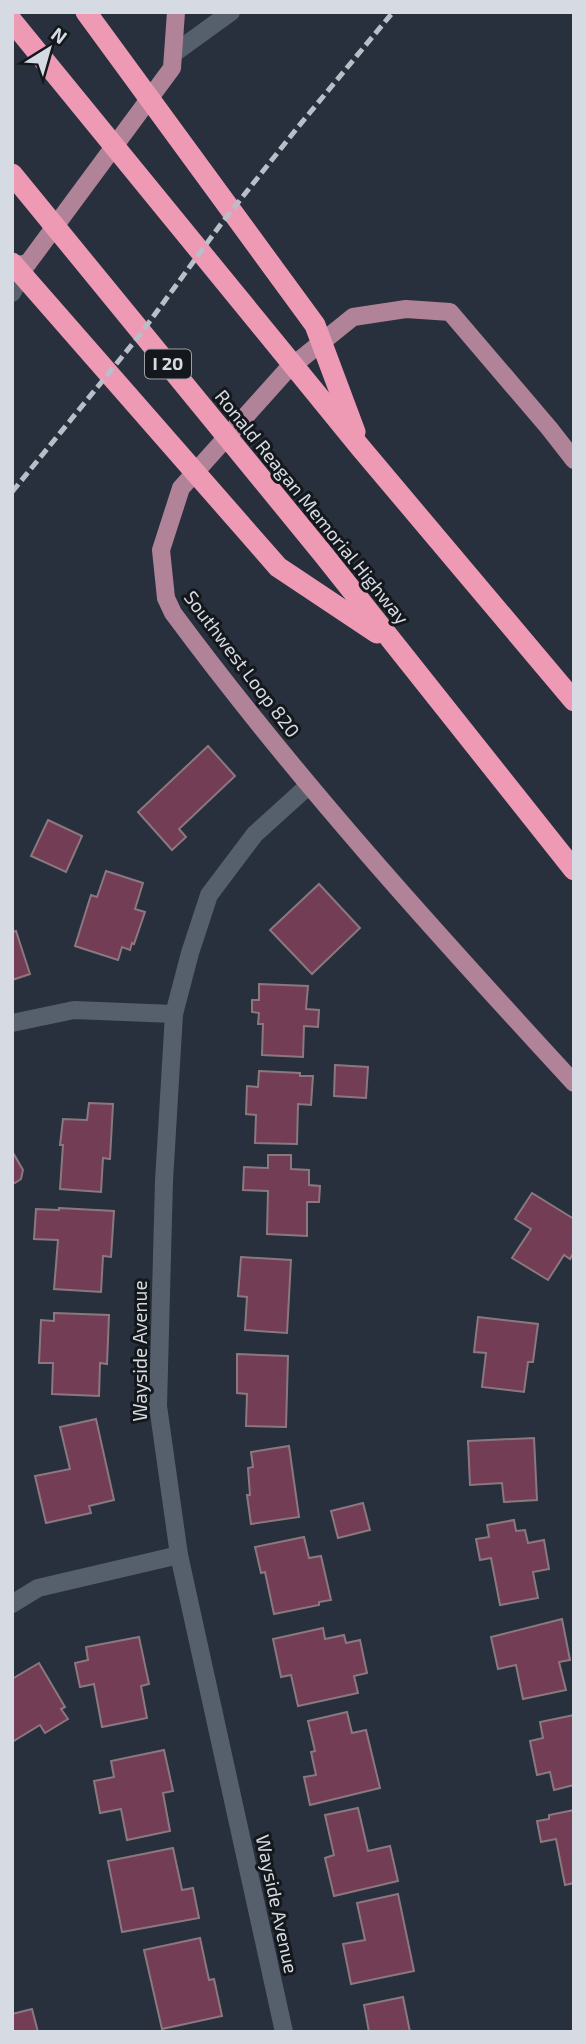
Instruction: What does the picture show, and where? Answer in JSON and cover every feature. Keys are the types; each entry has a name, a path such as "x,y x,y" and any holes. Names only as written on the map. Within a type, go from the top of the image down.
{"highway":[{"path":"86,12 315,325 360,447"},
{"path":"12,21 360,447 574,701"},
{"name":"Ronald Reagan Memorial Highway","path":"12,174 323,554 574,870"},
{"path":"18,264 278,567 391,642"}],"main road":[{"path":"18,264 172,68 176,12"},
{"name":"Southwest Loop 820","path":"574,460 450,312 406,309 353,317 286,371 181,488 161,550 166,598 173,613 236,698 308,786 464,964 574,1083"}],"street":[{"path":"173,54 231,12"},
{"path":"12,293 18,264"},
{"name":"Wayside Avenue","path":"284,2032 179,1555 158,1406 164,1181 174,1014 209,895 256,834 308,786"},
{"path":"12,1023 74,1010 174,1014"},
{"path":"12,1604 38,1588 179,1555"}],"building":[{"path":"208,746 235,776 179,829 186,837 172,850 138,812"},
{"path":"48,820 82,836 66,872 31,856"},
{"path":"106,871 143,883 135,909 145,912 134,944 132,943 130,950 122,947 118,960 75,946 91,895 97,897"},
{"path":"319,884 360,928 312,974 270,930"},
{"path":"16,931 30,974 12,980 12,932"},
{"path":"259,984 308,986 306,1009 319,1010 318,1027 304,1026 303,1057 262,1055 263,1024 258,1024 259,1013 252,1012 252,1000 259,1000"},
{"path":"335,1065 368,1067 366,1098 334,1096"},
{"path":"259,1071 313,1076 311,1105 298,1104 297,1144 255,1143 256,1115 246,1114 247,1086 258,1087"},
{"path":"89,1103 113,1104 110,1159 103,1158 101,1192 60,1189 63,1119 87,1120"},
{"path":"12,1151 23,1170 21,1179 15,1183 12,1182"},
{"path":"268,1155 291,1155 291,1169 309,1170 309,1185 320,1186 319,1202 307,1202 307,1236 267,1234 268,1191 243,1190 244,1167 268,1168"},
{"path":"532,1193 574,1219 574,1252 570,1259 564,1255 548,1280 512,1258 531,1229 515,1219"},
{"path":"36,1209 114,1211 111,1257 103,1256 101,1292 54,1289 58,1240 34,1239"},
{"path":"241,1257 291,1260 287,1333 245,1330 247,1297 238,1296"},
{"path":"54,1313 109,1315 107,1364 100,1363 99,1396 52,1394 53,1363 39,1363 41,1320 54,1321"},
{"path":"478,1317 538,1324 533,1362 528,1362 524,1392 482,1387 486,1353 474,1352"},
{"path":"237,1354 288,1356 286,1427 246,1426 247,1394 237,1393"},
{"path":"96,1419 114,1500 89,1506 91,1513 46,1523 35,1476 70,1469 60,1427"},
{"path":"534,1438 537,1500 504,1502 502,1483 470,1485 468,1441"},
{"path":"289,1446 299,1517 251,1524 247,1495 250,1495 248,1468 253,1467 251,1452"},
{"path":"363,1503 370,1530 338,1538 331,1511"},
{"path":"514,1520 516,1531 525,1530 528,1543 544,1540 549,1569 533,1572 538,1598 500,1605 491,1558 480,1560 476,1539 489,1537 487,1525"},
{"path":"304,1537 309,1558 321,1556 331,1600 274,1614 265,1572 261,1573 255,1547"},
{"path":"562,1619 570,1660 559,1662 566,1690 523,1699 516,1665 498,1669 491,1637"},
{"path":"323,1628 325,1639 344,1635 346,1643 360,1640 367,1673 354,1676 358,1693 298,1706 291,1675 281,1677 273,1639"},
{"path":"139,1637 149,1684 141,1686 147,1718 102,1727 94,1684 80,1687 75,1663 88,1660 86,1647"},
{"path":"39,1663 65,1707 61,1709 68,1719 45,1733 40,1725 12,1742 12,1679"},
{"path":"347,1712 352,1733 366,1730 380,1788 310,1805 304,1777 316,1775 311,1752 315,1751 308,1721"},
{"path":"574,1715 574,1785 554,1790 550,1772 537,1775 530,1741 543,1738 540,1722"},
{"path":"164,1750 173,1791 163,1793 170,1831 127,1840 121,1809 100,1813 94,1781 114,1777 111,1761"},
{"path":"358,1808 368,1851 390,1846 398,1881 334,1896 325,1858 334,1855 325,1815"},
{"path":"574,1810 574,1883 565,1885 556,1839 541,1842 537,1821 549,1819 549,1815"},
{"path":"173,1848 182,1890 193,1888 199,1918 122,1932 108,1861"},
{"path":"398,1894 414,1971 351,1984 343,1944 365,1940 357,1903"},
{"path":"200,1938 209,1980 214,1979 222,2016 162,2029 144,1950"},
{"path":"403,1997 410,2032 369,2032 364,2005"},
{"path":"32,2009 38,2032 12,2032 12,2014"}],"railway":[{"path":"12,492 139,336 221,224 393,12"}]}
